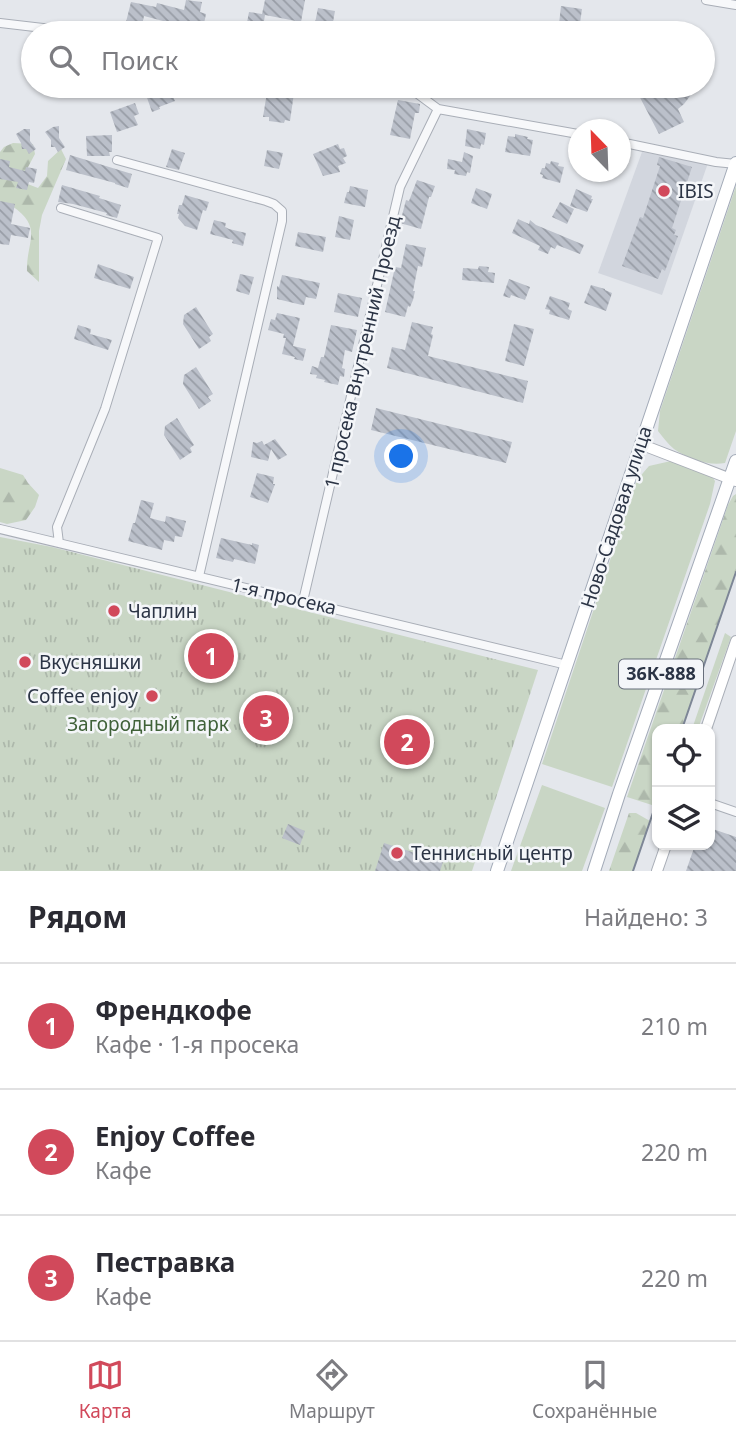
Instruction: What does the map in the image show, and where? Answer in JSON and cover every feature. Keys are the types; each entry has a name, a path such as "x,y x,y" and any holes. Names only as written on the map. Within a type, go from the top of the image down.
{"main road":[{"name":"Ново-Садовая улица","path":"497,871 736,164"},
{"name":"36К-888","path":"594,871 619,794 733,480 736,461"}],"street":[{"path":"706,0 736,5"},
{"path":"0,23 21,25"},
{"path":"423,98 438,109 568,132"},
{"name":"1 просека Внутренний Проезд","path":"303,601 400,187 438,109"},
{"path":"631,144 736,164"},
{"path":"117,160 266,201 274,204 283,215 199,576"},
{"path":"59,543 57,527 105,409 158,238 61,208"},
{"path":"640,444 733,480"},
{"name":"1-я просека","path":"0,529 567,665"},
{"path":"708,724 736,641"},
{"path":"715,805 736,812"},
{"path":"657,871 664,850"}],"shaded area":[{"path":"642,152 708,163 662,295 598,273"}],"green space":[{"path":"13,143 33,144 35,154 27,169 25,183 38,188 47,176 48,161 61,149 66,159 42,215 39,231 39,282 27,271 31,236 28,221 12,206 0,210 0,152"},
{"path":"736,186 736,431 725,463 712,463 698,461 680,453 658,431 660,411"},
{"path":"671,461 708,471 715,481 710,504 612,787 542,764 637,480 649,466"},
{"path":"0,468 23,475 39,495 26,520 7,524 0,522"},
{"path":"736,494 736,572 684,724 652,724 728,505"},
{"name":"Загородный парк","path":"0,537 52,547 538,670 472,871 0,871"},
{"path":"725,633 731,637 700,724 694,724"},
{"path":"652,725 652,805 627,797"},
{"path":"542,785 605,808 582,871 511,871"},
{"path":"629,813 636,813 650,821 633,871 609,871"}],"building":[{"path":"186,0 202,2 200,12 206,14 205,21 163,21 144,16 143,21 126,21 131,2 156,7 157,3 184,10"},
{"path":"265,0 305,0 301,21 265,15 264,21 247,21 249,12 262,14"},
{"path":"561,6 582,9 580,21 559,21"},
{"path":"318,8 335,11 333,21 315,21"},
{"path":"147,98 174,98 175,101 152,112"},
{"path":"266,98 293,98 290,121 269,121 269,117 263,117"},
{"path":"640,98 688,98 678,109 684,122 659,134"},
{"path":"398,100 420,104 419,113 415,113 410,139 390,135"},
{"path":"135,103 139,114 134,116 138,125 117,132 110,112"},
{"path":"59,126 59,138 65,147 58,152 55,147 51,147 51,140 45,132"},
{"path":"30,129 30,141 36,149 29,154 26,149 22,149 16,134"},
{"path":"467,129 486,133 484,145 481,144 480,149 465,146"},
{"path":"515,134 533,140 530,156 505,152 508,136 515,137"},
{"path":"112,135 110,156 87,156 86,136"},
{"path":"338,144 340,149 344,148 347,156 343,158 346,163 338,166 340,172 323,176 313,154"},
{"path":"172,149 185,153 179,170 166,167"},
{"path":"267,150 283,153 279,169 264,166"},
{"path":"464,152 473,156 470,173 467,172 466,176 454,174 455,170 447,169 448,159 462,162"},
{"path":"70,155 132,174 128,188 66,170"},
{"path":"659,157 692,167 672,228 676,230 674,235 678,236 665,271 662,269 658,279 622,266 640,217 643,218 660,166 657,165"},
{"path":"0,159 10,161 9,167 25,171 26,167 37,169 34,183 29,182 27,190 16,188 18,182 0,179"},
{"path":"551,161 564,167 560,183 542,178 543,175 540,174 546,163 550,164"},
{"path":"417,180 435,186 429,197 421,229 400,223 406,200 409,201"},
{"path":"62,185 121,205 117,218 106,215 107,213 58,202"},
{"path":"350,186 368,190 365,207 344,203"},
{"path":"476,188 492,194 487,209 471,203"},
{"path":"576,189 592,196 587,212 570,206"},
{"path":"185,195 209,202 206,211 203,210 197,230 185,226 178,218 179,205 182,205"},
{"path":"0,201 15,204 11,224 30,228 28,238 11,235 9,245 0,244"},
{"path":"560,202 574,209 567,224 552,217"},
{"path":"339,216 354,220 350,240 335,237"},
{"path":"518,219 529,224 530,220 584,245 580,254 557,245 555,249 551,247 548,254 538,250 540,246 512,233"},
{"path":"214,220 226,223 225,227 229,229 246,233 243,246 232,243 233,240 210,234"},
{"path":"298,232 326,237 323,252 295,246"},
{"path":"406,244 426,248 422,267 418,266 413,300 405,317 385,312 395,267 401,268"},
{"path":"98,264 134,277 130,289 94,278"},
{"path":"479,266 489,267 488,272 495,273 494,283 462,280 463,268 478,269"},
{"path":"240,274 254,277 249,295 236,291"},
{"path":"282,275 320,283 316,299 306,297 302,305 277,299 277,286 279,287"},
{"path":"509,279 530,287 525,300 511,295 510,298 503,296"},
{"path":"591,285 612,293 606,311 584,303"},
{"path":"338,293 362,298 358,317 334,312"},
{"path":"550,296 570,303 568,309 572,311 569,320 549,314 550,310 545,309"},
{"path":"196,307 213,334 209,337 211,341 199,349 183,324 184,315"},
{"path":"277,313 300,318 293,346 306,349 303,361 282,354 286,338 283,338 284,334 268,330 271,319 275,320"},
{"path":"412,322 433,327 428,356 528,381 523,403 387,368 392,347 405,350"},
{"path":"514,324 534,329 524,366 505,361"},
{"path":"78,325 91,329 90,334 112,340 108,350 74,339"},
{"path":"331,325 357,330 352,352 345,350 342,368 345,369 344,377 340,376 338,385 324,382 325,380 316,378 317,375 310,374 312,366 318,368 321,357 324,357"},
{"path":"196,367 213,394 208,397 211,401 199,409 183,384 184,375"},
{"path":"376,408 512,442 506,463 371,430"},
{"path":"177,418 194,445 190,448 192,452 180,460 164,435 165,426"},
{"path":"275,439 287,455 278,460 271,449 268,461 251,457 253,442 262,441 264,445"},
{"path":"257,473 274,477 275,484 268,503 250,497"},
{"path":"141,500 154,503 150,518 165,522 166,516 186,521 182,537 175,536 174,542 164,540 162,550 128,541"},
{"path":"221,538 259,545 255,564 216,558"},
{"path":"288,824 305,831 300,845 282,838"},
{"path":"715,830 736,837 736,871 686,871 693,850 715,850"},
{"name":"Теннисный центр","path":"384,843 443,862 440,871 375,871"}],"tram line":[{"path":"684,724 736,572"},
{"path":"633,871 652,816"}],"place":[{"name":"IBIS","path":"664,191"},
{"name":"Чаплин","path":"114,611"},
{"name":"Френдкофе","path":"211,656"},
{"name":"Вкусняшки","path":"25,662"},
{"name":"Coffee enjoy","path":"152,696"},
{"name":"Пестравка","path":"266,718"},
{"name":"Enjoy Coffee","path":"407,742"},
{"name":"Теннисный центр","path":"397,853"}]}
